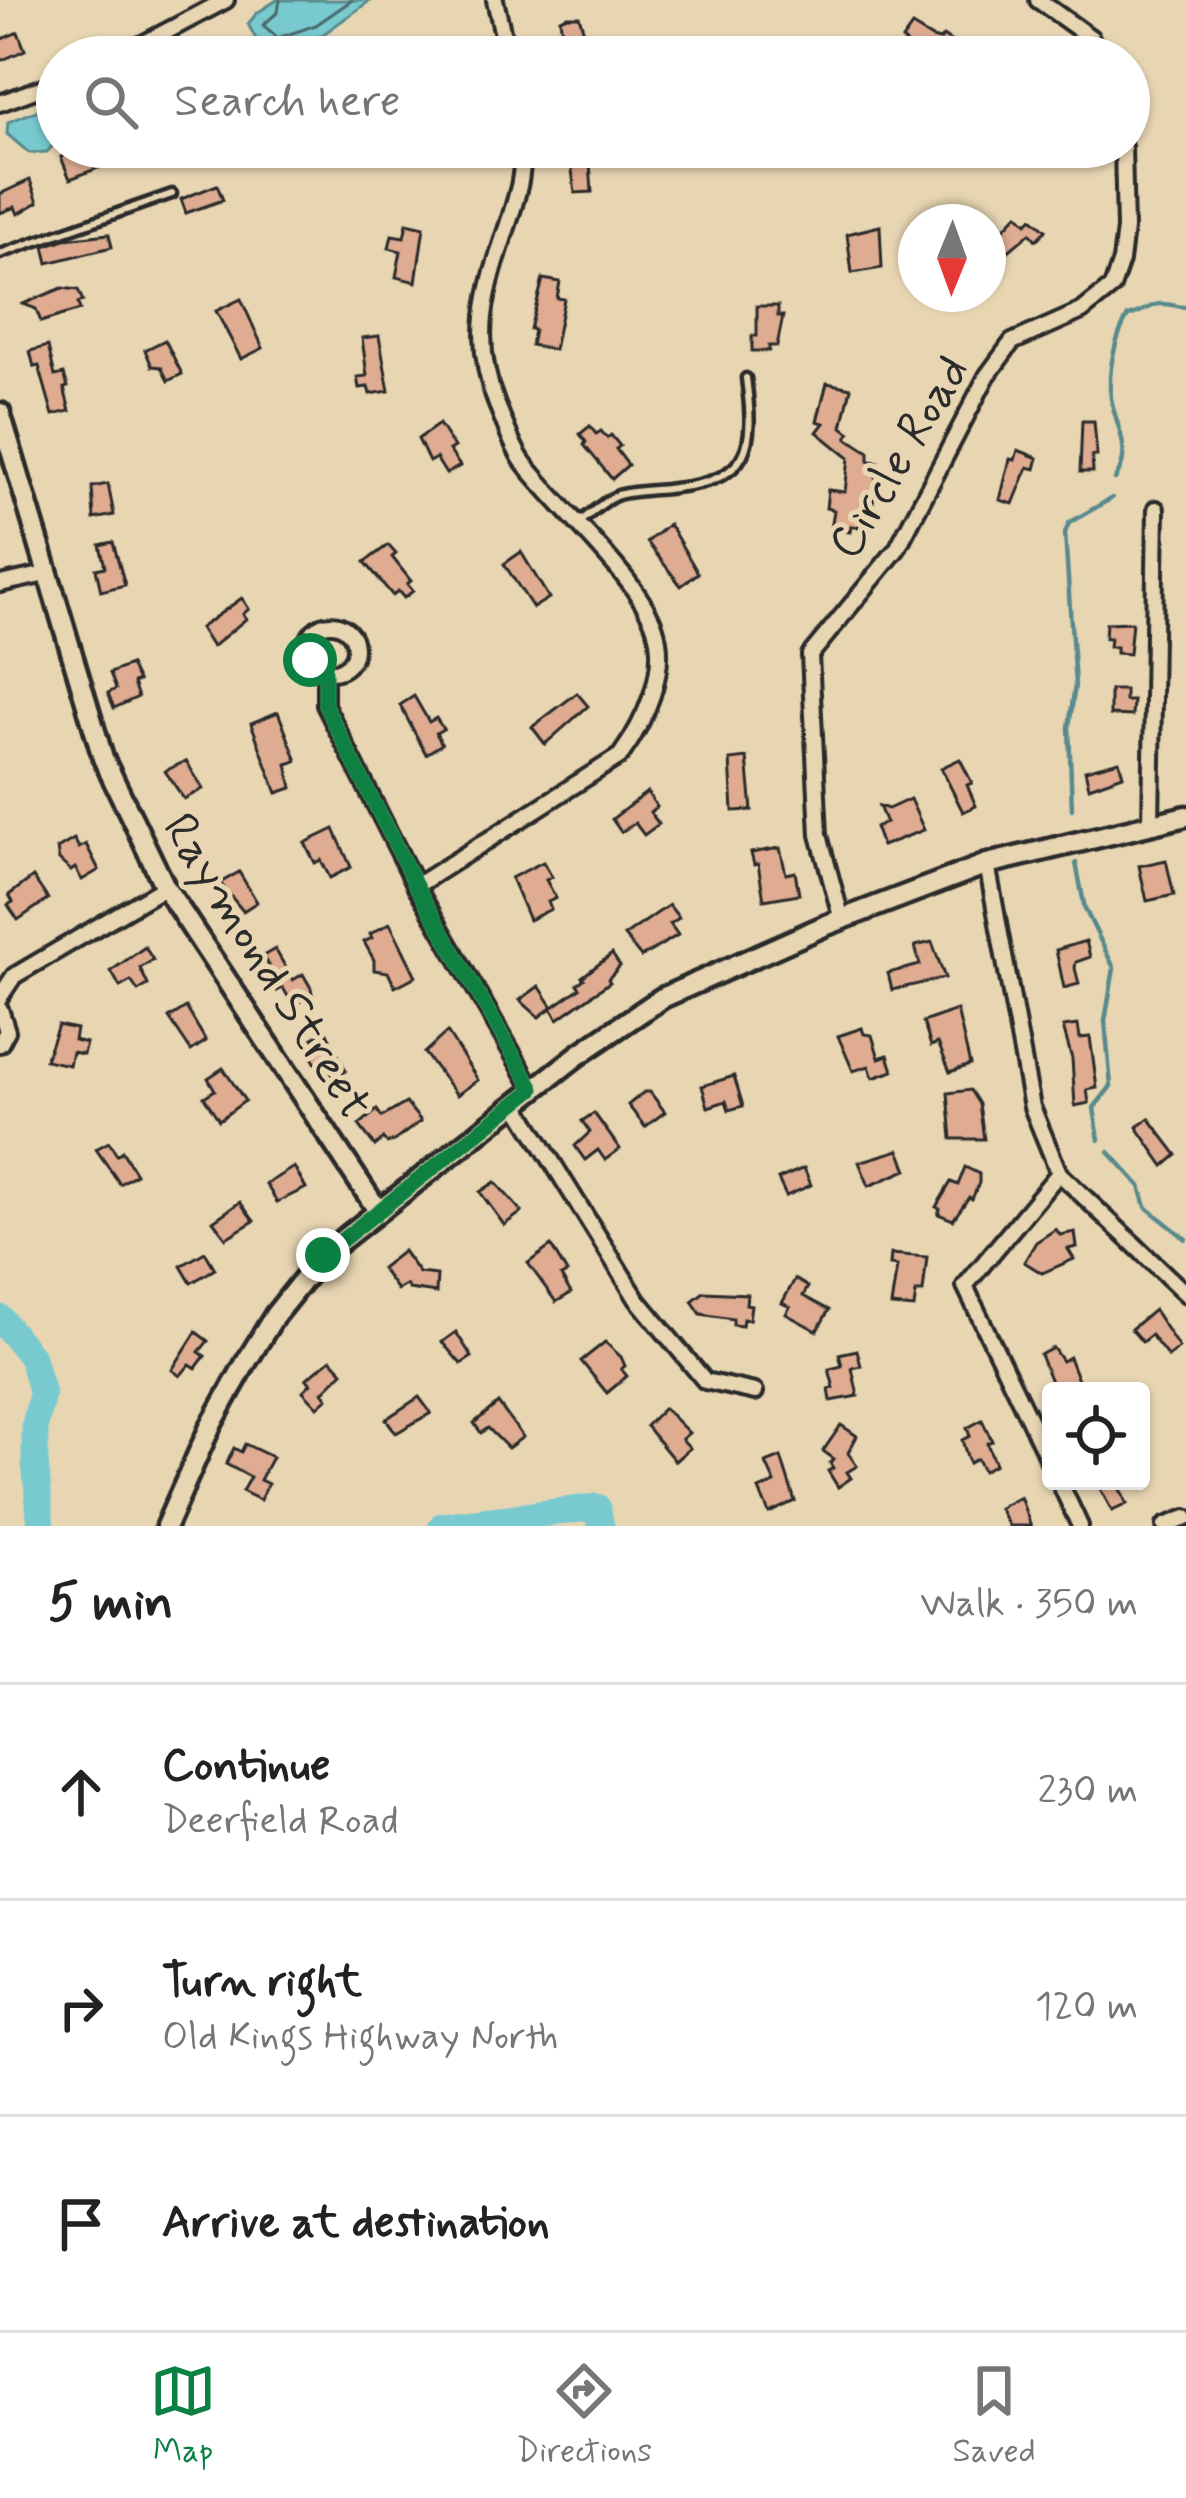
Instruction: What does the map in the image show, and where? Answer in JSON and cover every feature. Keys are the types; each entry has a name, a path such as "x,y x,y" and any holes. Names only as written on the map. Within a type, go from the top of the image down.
{"main road":[{"name":"Raymond Street","path":"0,413 104,758 165,886 377,1209"},
{"path":"166,1526 210,1426 275,1315 323,1255 515,1102 662,998 987,864 1186,816"}],"street":[{"path":"158,36 226,0"},
{"path":"496,0 504,36"},
{"path":"1038,0 1088,36"},
{"path":"0,103 36,90"},
{"path":"416,886 620,756 638,732 652,698 657,668 656,630 638,597 521,460 485,370 481,311 523,168"},
{"name":"Circle Road","path":"842,920 819,835 810,655 897,549 987,376 1012,342 1082,311 1112,286 1125,229 1124,168"},
{"path":"1151,824 1156,509"},
{"path":"0,584 46,574"},
{"path":"325,671 325,705 416,886 533,1089"},
{"path":"987,864 1032,1107 1058,1173 1186,1294"},
{"path":"0,997 14,976 165,886"},
{"path":"0,1009 7,1031 0,1044"},
{"path":"515,1102 638,1299 705,1381 755,1392"},
{"path":"1042,1446 965,1286 1058,1173"},
{"path":"1063,1490 1081,1526"},
{"path":"1165,1526 1186,1518"}],"lane":[{"path":"0,254 172,194"},
{"path":"577,524 619,495 694,485 734,469 751,436 746,378"}],"water":[{"path":"277,0 371,0 319,36 254,36 248,24"},
{"path":"36,111 36,153 29,153 7,134 8,122"}],"building":[{"path":"579,16 585,36 562,36 560,19"},
{"path":"912,26 929,36 905,36"},
{"path":"18,32 25,50 0,61 0,40"},
{"path":"66,168 98,168 70,179"},
{"path":"572,168 590,168 592,192 575,193"},
{"path":"30,180 38,202 18,214 15,207 0,213 0,194"},
{"path":"217,185 223,200 186,213 181,199"},
{"path":"1018,214 1046,230 1036,240 1030,233 1006,253 1006,227"},
{"path":"407,223 424,227 416,282 396,277 401,251 389,248 392,235 404,237"},
{"path":"880,226 882,268 852,273 847,234"},
{"path":"109,234 112,247 48,263 44,246"},
{"path":"543,279 560,282 557,298 564,299 554,350 531,345 534,330 530,329"},
{"path":"62,288 78,290 83,301 78,303 80,310 41,322 36,309 23,304"},
{"path":"241,299 263,348 241,359 216,311"},
{"path":"757,306 778,306 778,316 783,316 777,346 769,346 769,351 752,351"},
{"path":"379,336 389,391 370,394 368,387 359,388 357,377 367,376 362,338"},
{"path":"165,340 182,374 168,381 161,367 152,366 145,350"},
{"path":"48,346 55,376 64,374 70,411 53,415 30,351"},
{"path":"827,383 851,388 842,427 850,433 847,438 869,452 869,461 878,462 873,502 862,500 859,527 851,526 850,532 831,529 834,510 826,508 828,490 845,492 849,458 817,432 824,423 817,421"},
{"path":"1082,421 1094,421 1097,456 1092,456 1093,472 1080,472"},
{"path":"439,424 460,466 446,474 436,458 429,462 418,439"},
{"path":"590,426 596,434 611,435 628,465 612,479 584,445 580,434"},
{"path":"1018,450 1038,458 1035,469 1028,467 1013,504 1000,500 1010,459 1015,460"},
{"path":"108,484 114,515 94,519 92,487"},
{"path":"669,524 698,573 681,586 647,542"},
{"path":"113,542 125,585 101,591 96,569 105,567 100,545"},
{"path":"388,545 411,581 407,584 413,591 404,598 398,591 393,596 365,562"},
{"path":"521,552 549,598 533,608 504,564"},
{"path":"242,598 249,609 243,614 246,619 212,647 200,628"},
{"path":"1132,622 1129,654 1116,653 1116,647 1109,647 1110,638 1105,638 1106,623"},
{"path":"130,665 138,681 133,683 138,697 114,708 108,693 116,689 110,673"},
{"path":"1110,690 1125,690 1125,701 1133,701 1132,716 1110,715"},
{"path":"577,693 588,706 545,744 532,727"},
{"path":"414,696 429,722 436,718 443,729 436,733 442,744 426,754 400,705"},
{"path":"278,712 297,761 287,764 292,788 277,793 251,723"},
{"path":"747,758 752,810 733,811 730,760"},
{"path":"960,759 972,783 967,785 976,806 963,812 941,768"},
{"path":"186,761 203,789 184,799 165,771"},
{"path":"1119,761 1123,775 1089,787 1085,770"},
{"path":"647,792 657,807 650,812 659,824 644,835 635,823 621,832 612,819"},
{"path":"910,799 924,830 882,846 875,827 886,823 879,806 888,809"},
{"path":"334,829 351,867 330,878 305,843"},
{"path":"74,839 79,848 86,844 99,870 82,880 75,868 71,871 59,860 57,849"},
{"path":"780,848 786,874 795,872 799,894 764,900 758,864 754,865 751,853"},
{"path":"1166,860 1174,895 1147,901 1139,866"},
{"path":"543,862 556,898 548,902 551,909 529,920 511,878"},
{"path":"239,872 257,902 243,911 220,883"},
{"path":"33,877 48,899 18,920 8,905 13,902 9,895"},
{"path":"669,905 679,918 670,924 678,935 641,957 624,936"},
{"path":"390,923 416,976 395,987 388,972 374,970 364,942"},
{"path":"1086,941 1090,957 1076,962 1075,968 1079,984 1064,988 1056,950"},
{"path":"932,942 945,978 892,990 888,973 920,965 915,946"},
{"path":"145,947 153,960 140,968 148,985 138,991 131,981 120,987 111,971"},
{"path":"275,949 293,980 303,974 311,988 312,993 294,1006 265,971 270,968 263,956"},
{"path":"612,954 620,966 610,982 558,1019 551,1008 539,1017 520,1000 539,986 553,1007 580,988 577,984 582,977"},
{"path":"186,1007 206,1041 191,1051 169,1018"},
{"path":"957,1010 970,1065 950,1072 938,1043 931,1046 923,1022"},
{"path":"58,1025 76,1029 74,1040 86,1043 83,1054 72,1052 69,1065 45,1060"},
{"path":"1078,1025 1080,1038 1090,1037 1097,1088 1087,1090 1089,1103 1075,1106 1072,1059 1063,1027"},
{"path":"862,1028 864,1034 872,1035 879,1058 888,1055 893,1071 873,1078 869,1066 853,1071 838,1036"},
{"path":"326,1031 346,1071 333,1079 326,1067 320,1071 308,1050 317,1045 313,1038"},
{"path":"447,1032 478,1080 457,1095 424,1053"},
{"path":"223,1068 245,1101 219,1120 204,1097 215,1090 208,1078"},
{"path":"734,1076 743,1106 729,1110 726,1101 708,1107 702,1086"},
{"path":"970,1090 979,1104 984,1139 952,1139 948,1093"},
{"path":"650,1092 665,1112 645,1127 628,1105"},
{"path":"406,1103 421,1121 394,1141 383,1139 375,1146 359,1125 377,1110 382,1117"},
{"path":"594,1113 620,1149 605,1160 598,1150 585,1160 575,1146 590,1132 582,1121"},
{"path":"1149,1118 1177,1155 1164,1166 1137,1127"},
{"path":"109,1142 117,1155 122,1151 136,1174 120,1184 96,1149"},
{"path":"899,1150 907,1170 869,1186 859,1162"},
{"path":"294,1167 306,1188 277,1202 266,1184"},
{"path":"965,1167 979,1174 979,1183 953,1220 938,1214 936,1207 951,1182 958,1185"},
{"path":"804,1168 811,1185 786,1196 778,1179"},
{"path":"495,1182 522,1212 504,1225 480,1192"},
{"path":"240,1202 254,1221 226,1238 213,1221"},
{"path":"1056,1229 1060,1235 1075,1232 1077,1247 1068,1249 1074,1259 1042,1273 1024,1262 1036,1242"},
{"path":"551,1246 567,1273 561,1276 571,1293 556,1302 528,1263"},
{"path":"403,1251 419,1273 437,1275 436,1293 406,1285 397,1290 381,1268"},
{"path":"205,1252 215,1269 191,1283 181,1266"},
{"path":"891,1254 927,1257 923,1292 916,1292 914,1308 891,1306 897,1266 890,1265"},
{"path":"795,1279 808,1287 803,1296 829,1310 817,1331 786,1314 790,1307 782,1303"},
{"path":"704,1292 747,1294 749,1320 743,1319 742,1326 733,1325 733,1319 701,1314 692,1301"},
{"path":"1154,1310 1179,1348 1168,1357 1151,1335 1142,1342 1131,1329"},
{"path":"196,1332 208,1341 199,1352 205,1356 196,1368 190,1364 180,1376 172,1370"},
{"path":"456,1332 472,1357 461,1364 442,1342"},
{"path":"605,1342 621,1357 625,1366 621,1369 627,1376 607,1393 581,1361"},
{"path":"1053,1348 1062,1361 1069,1357 1079,1382 1051,1382 1040,1355"},
{"path":"857,1350 861,1366 852,1368 858,1396 831,1401 829,1389 834,1388 829,1369 842,1366 839,1354"},
{"path":"331,1359 343,1372 323,1392 328,1398 318,1407 303,1391 311,1383 306,1379"},
{"path":"419,1397 431,1413 396,1433 386,1419"},
{"path":"498,1403 523,1437 508,1448 488,1428 481,1433 474,1423"},
{"path":"664,1408 689,1433 682,1439 690,1448 675,1461 646,1426"},
{"path":"982,1420 992,1441 987,1443 995,1464 983,1471 977,1459 969,1463 962,1440 970,1436 967,1428"},
{"path":"841,1425 857,1436 848,1453 857,1466 847,1472 851,1478 838,1487 828,1471 834,1459 823,1451"},
{"path":"245,1444 272,1457 260,1480 268,1484 260,1500 242,1491 250,1477 226,1464 234,1448 241,1452"},
{"path":"781,1457 795,1501 769,1513 759,1490 775,1483 766,1463"},
{"path":"1101,1490 1120,1490 1127,1504 1112,1511"},
{"path":"1020,1497 1031,1526 1009,1526 999,1508"}],"waterway":[{"path":"1115,479 1123,449 1110,377 1119,334 1128,316 1154,305 1186,307"},
{"path":"1072,809 1069,727 1075,685 1065,533 1069,523 1112,498"},
{"path":"1076,863 1085,909 1114,968 1105,1021 1111,1086 1094,1108 1099,1140"},
{"path":"1109,1152 1140,1186 1146,1207 1186,1239"},
{"path":"0,1318 32,1358 42,1394 35,1425 41,1526"},
{"path":"442,1526 597,1507 601,1526"}],"route":[{"path":"310,660 325,671 325,705 416,886 533,1089 323,1255"}]}
